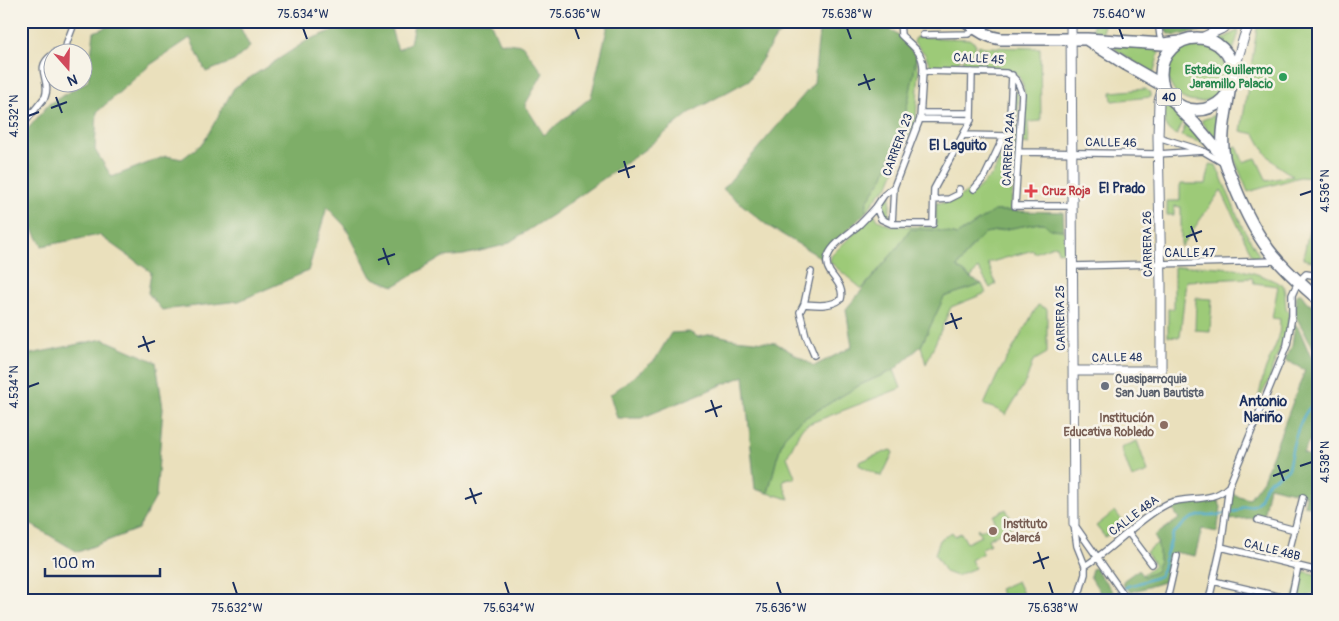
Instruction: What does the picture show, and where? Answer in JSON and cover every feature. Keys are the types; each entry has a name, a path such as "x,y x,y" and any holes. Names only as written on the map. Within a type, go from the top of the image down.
{"highway":[{"name":"40","path":"966,21 980,32"},
{"name":"CALLE 45","path":"980,32 1001,39 1070,39 1164,44 1180,42"},
{"name":"40","path":"1201,38 1180,42 1169,51 1161,71 1162,86 1169,98 1174,102 1193,110 1207,109 1220,102 1229,92"},
{"path":"1201,38 1220,46 1229,58 1234,71"},
{"name":"CALLE 45","path":"1087,40 1162,86"},
{"name":"40","path":"1234,71 1224,126 1223,146 1225,162 1251,223 1264,244 1298,282 1318,299"},
{"name":"40","path":"1174,102 1195,124 1225,162"}],"street":[{"path":"67,42 75,21"},
{"name":"CARRERA 23","path":"892,224 894,187 920,116 924,63 921,55 900,35 900,21"},
{"path":"980,32 985,21"},
{"name":"CARRERA 25","path":"1071,21 1074,524"},
{"path":"1158,21 1160,36 1164,44"},
{"name":"40","path":"1201,38 1233,21"},
{"name":"40","path":"1234,71 1250,21"},
{"name":"CALLE 45","path":"923,35 980,32"},
{"name":"CALLE 45","path":"923,71 1006,73 1018,80 1022,94"},
{"path":"876,207 881,219 892,224 933,224 934,189 971,116 972,72"},
{"name":"CARRERA 24A","path":"974,189 985,176 1007,136 1012,75"},
{"name":"CARRERA 26","path":"1161,371 1158,101 1162,86"},
{"path":"21,127 47,92"},
{"name":"CARRERA 24A","path":"1022,94 1015,206 1072,206"},
{"path":"920,116 971,116"},
{"path":"963,135 1007,136"},
{"path":"1158,137 1203,152 1225,162"},
{"name":"CALLE 46","path":"1019,152 1158,154 1203,152"},
{"path":"804,304 831,304 842,299 842,289 827,266 829,254 833,247 860,224 884,195 894,187"},
{"path":"934,200 949,199 959,194 959,189"},
{"name":"CALLE 47","path":"1072,266 1278,261"},
{"path":"811,272 800,316 814,355"},
{"path":"1209,600 1221,547 1228,486 1287,345 1292,316 1292,295 1298,282 1306,274 1318,276"},
{"name":"CALLE 48","path":"1074,371 1161,371"},
{"name":"CALLE 48A","path":"1085,566 1098,558 1152,513 1182,500 1213,497 1222,493 1228,486"},
{"path":"1286,563 1303,497"},
{"path":"1258,520 1295,530"},
{"path":"1074,524 1127,597"},
{"path":"1074,524 1077,546 1085,566 1085,574 1077,600"},
{"path":"1128,532 1152,564"},
{"name":"CALLE 48B","path":"1221,547 1318,572"},
{"path":"1167,600 1177,556"},
{"path":"1214,581 1290,600 1298,566"},
{"path":"1309,600 1318,594"}],"green space":[{"path":"121,21 237,21 250,47 234,61 206,72 190,38 150,65 97,112 95,150 112,177 166,156 182,159 203,143 234,88 308,40 348,25 349,22 390,24 398,50 410,43 415,21 490,21 499,42 522,45 543,73 525,105 544,135 591,97 609,21 794,21 776,37 749,80 691,112 644,150 552,215 505,245 464,255 443,257 394,286 371,277 345,226 327,207 308,271 239,301 162,310 148,293 151,272 99,235 42,246 21,206 21,137 49,104 69,92 92,92 94,32"},
{"path":"820,21 878,21 900,37 916,56 905,116 884,176 867,201 866,212 831,247 826,253 825,260 768,226 723,189 814,83"},
{"path":"1093,21 1104,21 1103,33 1093,33"},
{"path":"1163,21 1226,21 1215,28 1175,36 1167,33"},
{"name":"Estadio Guillermo Jaramillo Palacio","path":"1318,21 1318,177 1300,177 1248,192 1230,148 1237,146 1243,162 1256,158 1267,181 1293,175 1279,167 1270,158 1255,134 1241,131 1258,22"},
{"path":"1237,31 1239,32 1232,54 1219,41"},
{"path":"916,37 969,39 976,44 974,52 961,57 958,68 931,67 925,54 914,42"},
{"path":"1191,44 1203,44 1218,52 1226,67 1226,79 1218,94 1203,102 1191,102 1176,94 1168,79 1168,67 1176,52"},
{"path":"979,45 984,47 1040,48 1041,121 1028,122 1029,145 1023,144 1025,100 1024,88 1019,77 1008,69 961,68 963,59 976,54"},
{"path":"1115,45 1159,48 1154,72 1151,73 1115,49"},
{"path":"916,56 919,71 916,119 889,185 881,192 866,212 867,201 884,176 905,116"},
{"path":"1145,89 1151,93 1151,97 1112,101 1111,92"},
{"path":"1015,91 1017,91 1019,96 1015,156 1002,154 1007,138 1011,138"},
{"path":"1165,103 1184,120 1177,135 1168,130 1166,126 1164,118"},
{"path":"1218,114 1218,137 1215,139 1202,123 1202,120"},
{"path":"1186,123 1205,141 1205,144 1181,136"},
{"path":"1001,157 1015,158 1011,211 994,211 957,235 936,230 910,229 898,247 862,289 830,262 831,256 874,213 878,220 891,226 935,227 936,203 950,202 964,193 974,192 993,174"},
{"path":"1210,164 1216,165 1242,226 1259,255 1258,257 1253,257 1221,190 1181,247 1181,207 1174,206 1174,215 1167,215 1167,201 1180,201 1180,184 1206,184"},
{"path":"1318,190 1318,262 1303,259"},
{"path":"891,194 889,219 883,217 879,208"},
{"path":"994,211 1063,212 1064,230 1050,229 1044,223 1039,223 985,233 973,245 957,267 970,278 982,284 944,297 921,346 894,370 860,385 798,422 784,437 768,493 755,489 744,376 641,418 617,418 610,395 655,360 671,333 689,332 698,337 713,334 734,339 776,343 814,366 852,347 846,309 898,247 910,229 936,230 957,235"},
{"path":"1044,223 1050,229 1064,230 1065,251 1058,252 1056,245 1034,253 1033,250 988,263 996,284 990,288 978,268 971,278 957,267 985,233"},
{"path":"1203,266 1245,271 1284,286 1286,309 1289,311 1287,331 1271,376 1257,404 1264,373 1279,337 1280,319 1272,318 1278,286 1254,283 1252,278 1186,281 1180,337 1168,336 1168,309 1174,309 1174,267"},
{"path":"982,284 986,293 951,307 926,364 921,346 944,297"},
{"path":"1298,294 1301,294 1318,311 1318,359 1296,317 1296,297"},
{"path":"1196,298 1212,299 1210,331 1195,330"},
{"path":"1038,305 1047,309 1047,353 1033,361 1027,379 1006,415 999,410 984,405 997,376"},
{"path":"1295,324 1318,368 1318,425 1303,453 1318,461 1318,508 1304,505 1306,495 1269,486 1263,517 1229,520 1232,494 1249,499 1263,480 1305,370 1285,360 1292,346"},
{"path":"103,339 156,362 163,408 156,497 138,529 78,552 25,521 21,525 21,356"},
{"path":"894,370 901,388 808,424 801,429 787,457 795,477 793,479 785,479 783,483 789,499 768,493 784,437 798,422 860,385"},
{"path":"1137,441 1148,472 1132,478 1121,448"},
{"path":"890,450 893,453 882,476 859,465 859,462"},
{"path":"1218,501 1221,507 1217,532 1202,529 1195,556 1174,552 1167,581 1131,592 1122,584 1124,580 1138,570 1145,576 1156,571 1159,554 1158,544 1154,536 1179,519 1171,506 1183,503"},
{"path":"1006,509 1014,525 988,539 990,544 981,549 983,553 971,560 975,568 956,576 945,572 935,554 940,540 952,532 955,536 961,533 967,543 981,536 978,528 980,531 996,523 993,516"},
{"path":"1115,511 1124,523 1105,537 1096,526"},
{"path":"1159,542 1159,565 1156,572 1146,576 1142,575 1155,565 1146,552"},
{"path":"1095,568 1119,600 1097,600 1095,595 1100,592 1090,576 1092,569"},
{"path":"1301,572 1318,575 1318,591 1295,599 1294,596"},
{"path":"1017,581 1026,600 1005,600 999,589"}],"waterway":[{"path":"1113,600 1114,596 1128,586 1160,576 1173,534 1187,521 1202,515 1218,515 1237,511 1243,507 1254,505 1259,501 1269,481 1288,470 1292,448 1300,424 1307,411 1318,399"}],"place":[{"name":"Estadio Guillermo Jaramillo Palacio","path":"1283,77"},
{"name":"Cruz Roja","path":"1031,191"},
{"name":"Cuasiparroquia San Juan Bautista","path":"1105,386"},
{"name":"Institución Educativa Robledo","path":"1164,425"},
{"name":"Instituto Calarcá","path":"993,531"}],"district":[{"name":"El Laguito","path":"958,145"},
{"name":"El Prado","path":"1122,188"},
{"name":"Antonio Nariño","path":"1263,410"}]}
